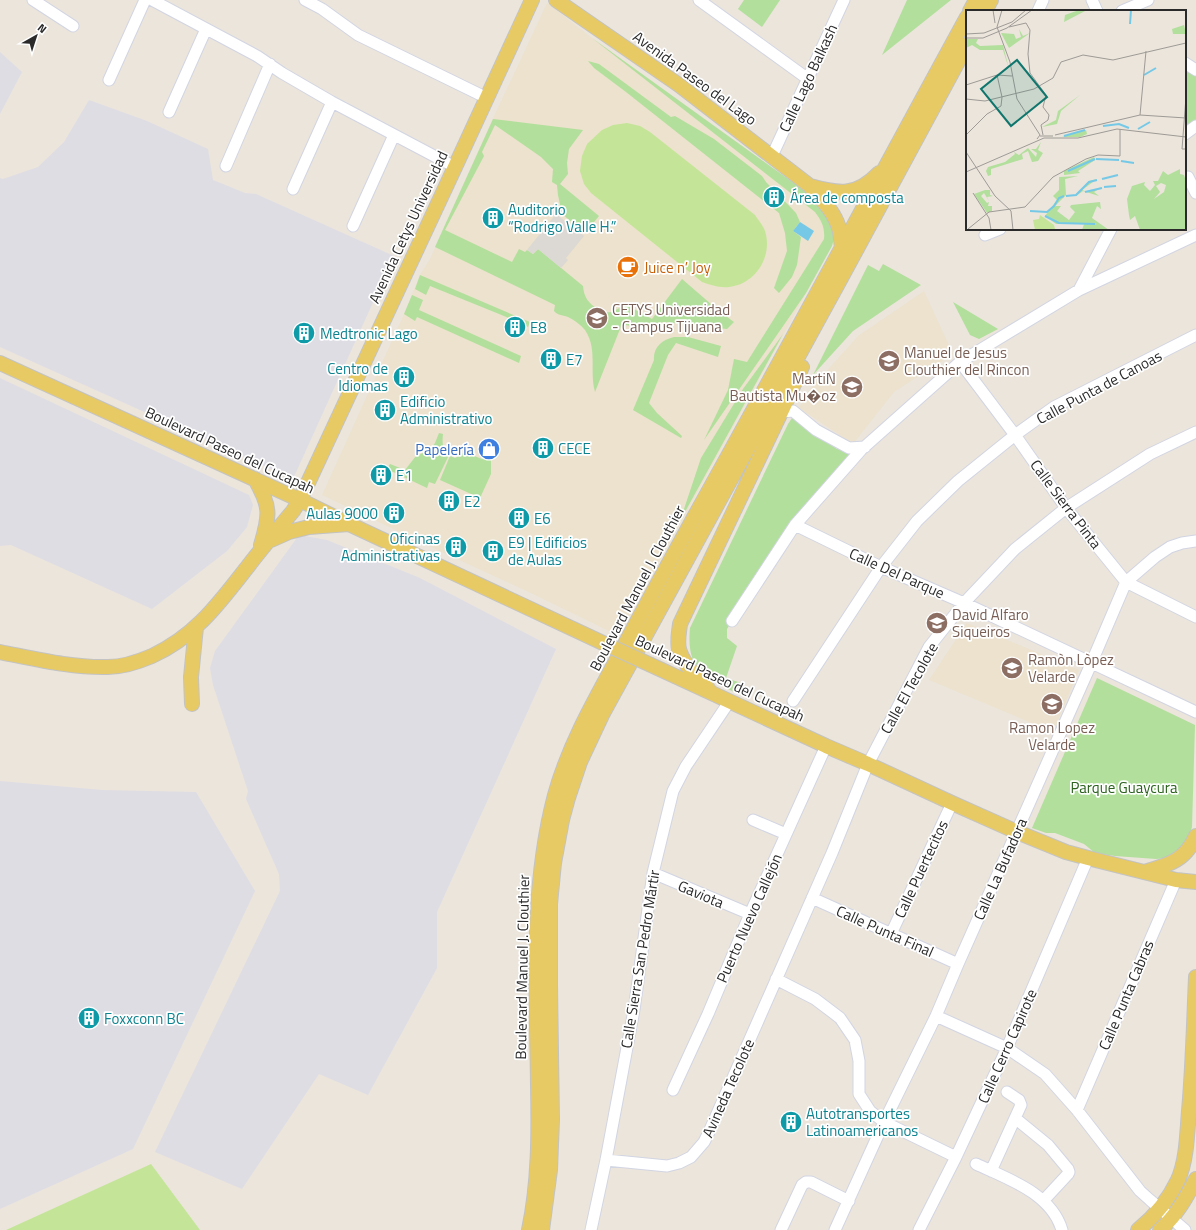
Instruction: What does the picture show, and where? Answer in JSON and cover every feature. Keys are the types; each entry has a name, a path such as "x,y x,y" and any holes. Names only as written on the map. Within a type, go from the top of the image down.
{"main road":[{"name":"Avenida Cetys Universidad","path":"0,652 79,667 110,667 136,663 165,650 183,639 214,609 293,511 300,500 532,0"},
{"name":"Avenida Paseo del Lago","path":"556,0 679,85 810,186"},
{"path":"971,10 976,0"},
{"path":"986,10 991,0"},
{"name":"Boulevard Manuel J. Clouthier","path":"529,1230 536,1187 538,1153 536,991 538,905 541,863 545,840 561,775 578,734 610,673 966,19"},
{"name":"Boulevard Manuel J. Clouthier","path":"542,1230 550,1170 552,1120 550,904 555,856 568,798 580,762 602,715 966,47"},
{"path":"810,186 827,191 847,192 858,188 876,176 885,166"},
{"path":"810,186 826,204 834,217 839,228 842,248"},
{"path":"714,695 693,672 681,654 678,641 680,624 782,412 840,280"},
{"name":"Boulevard Paseo del Cucapah","path":"0,363 255,479 728,702 868,764 952,804 1066,852 1176,880 1196,882"},
{"path":"255,479 267,504 267,527 263,547"},
{"path":"263,547 289,532 309,527 349,524"},
{"path":"192,704 190,677 196,627"},
{"path":"1144,872 1177,860 1184,854 1196,836"},
{"path":"1138,1230 1170,1195 1178,1180 1183,1163 1186,1146 1193,1058 1196,977"},
{"path":"1160,1230 1172,1218 1186,1197 1196,1178"}],"street":[{"path":"33,0 73,26"},
{"path":"109,80 145,0"},
{"path":"152,0 257,56 282,73 332,102 455,167"},
{"path":"305,0 322,9 358,35 487,98"},
{"path":"699,0 808,79"},
{"name":"Calle Lago Balkash","path":"772,156 844,0"},
{"path":"1038,10 1043,0"},
{"path":"1092,0 1097,10"},
{"path":"1124,10 1148,0"},
{"path":"169,112 206,30"},
{"path":"226,166 270,64"},
{"path":"293,189 332,102"},
{"path":"1186,133 1196,126"},
{"path":"353,226 394,135"},
{"path":"1190,176 1196,193"},
{"path":"985,235 998,230"},
{"path":"1079,290 1110,230"},
{"path":"732,621 795,525 865,447 960,362 1079,290 1196,235"},
{"name":"Calle Punta de Canoas","path":"793,701 881,567 917,521 958,481 1015,435 1054,407 1196,335"},
{"name":"Calle Sierra Pinta","path":"960,362 1015,435 1066,508 1126,582 1196,617"},
{"path":"782,412 793,411 816,430 849,448 865,447"},
{"name":"Calle El Tecolote","path":"776,979 832,853 868,764 929,647 964,603 1015,549 1066,508 1150,454 1196,432"},
{"name":"Calle Del Parque","path":"795,525 881,567 964,603 1091,664 1196,712"},
{"name":"Calle La Bufadora","path":"836,1230 884,1122 936,1016 1126,582 1155,557 1170,547 1196,541"},
{"name":"Calle Sierra San Pedro Mártir","path":"591,1230 606,1160 634,1010 653,873 673,791 686,766 728,702"},
{"name":"Puerto Nuevo Callejón","path":"673,1090 826,746"},
{"name":"Calle Puertecitos","path":"891,934 952,804"},
{"path":"753,820 786,834"},
{"name":"Calle Cerro Capirote","path":"919,1230 956,1157 1007,1048 1088,858"},
{"name":"Gaviota","path":"653,873 750,914"},
{"name":"Calle Punta Cabras","path":"1077,1110 1176,880"},
{"name":"Calle Punta Final","path":"812,898 958,964"},
{"path":"776,979 814,999 840,1018 856,1040 859,1061 859,1094 870,1111 884,1122 956,1157"},
{"name":"Avineda Tecolote","path":"606,1160 667,1166 680,1164 691,1157 704,1142 709,1132 776,979"},
{"path":"936,1016 1007,1048 1046,1074 1077,1110 1140,1191 1185,1230"},
{"path":"992,1171 1020,1105 1019,1100 1007,1092"},
{"path":"1015,1118 1048,1145 1068,1168 1068,1174 1043,1201"},
{"path":"976,1164 1022,1186 1043,1201 1049,1206 1062,1230"},
{"path":"781,1230 802,1185 806,1182 811,1182 849,1201"}],"shaded area":[{"name":"CETYS Universidad - Campus Tijuana","path":"547,3 592,38 816,199 834,242 619,636 322,495 404,314 420,275 430,259 489,127"},
{"path":"0,52 22,72 0,114"},
{"path":"89,100 147,121 208,149 213,180 245,193 256,194 394,256 293,479 0,347 0,178 3,179 38,167 64,142"},
{"path":"556,214 584,236 566,258 568,260 561,268 538,249 533,254 527,250"},
{"name":"Manuel de Jesus Clouthier del Rincon","path":"924,291 953,354 894,392 853,444 799,408 806,394 858,336"},
{"path":"0,378 249,495 253,505 247,527 227,551 152,609 11,545 0,546"},
{"path":"299,535 327,540 420,578 556,649 437,912 437,968 368,1095 319,1074 242,1189 155,1152 280,891 279,874 246,799 248,791 213,685 210,668 215,651"},
{"path":"967,623 1079,670 1053,732 929,680"},
{"path":"0,781 102,790 196,792 255,891 133,1149 0,1209"}],"green space":[{"path":"744,0 780,0 762,27 738,9"},
{"path":"907,0 951,0 882,55"},
{"path":"592,38 816,199 824,206 835,235 832,246 806,293 704,440 728,390 734,359 747,362 824,239 823,228 815,212"},
{"path":"588,61 599,64 671,117 675,116 714,139 762,176 796,213 800,222 793,231 801,237 797,265 792,277 779,293 774,288 787,251 785,233 779,213 594,68"},
{"path":"1186,64 1196,71 1196,126 1186,133"},
{"path":"493,119 583,130 569,149 567,163 568,174 560,184 599,216 585,233 562,214 557,185 552,182 553,169 541,157 495,125 482,152 484,156 445,230 512,262 519,249 525,252 527,250 533,254 538,249 583,286 584,293 589,302 603,311 608,312 617,310 625,304 652,319 682,279 734,322 727,329 664,322 638,328 622,324 595,392 593,384 591,345 589,337 582,326 570,318 555,312 555,305 435,247"},
{"path":"627,123 640,126 650,132 755,215 765,231 767,250 760,267 754,275 739,285 729,287 715,286 702,282 591,193 584,184 580,171 582,156 587,144 602,130 613,125"},
{"path":"883,264 921,285 853,331 813,375 868,265 879,271"},
{"path":"420,275 530,322 528,327 430,286 426,295 415,289"},
{"path":"412,295 423,300 419,310 521,356 519,363 417,317 415,321 404,314"},
{"path":"953,302 998,329 979,339 970,335"},
{"path":"783,334 680,521 701,458 743,389"},
{"path":"674,337 688,337 721,346 718,357 676,343 668,355 649,403 657,413 682,436 681,438 633,410 654,360 655,351 662,342"},
{"path":"792,418 837,449 852,452 791,524 727,629 727,638 737,646 726,678 744,684 736,693 706,676 694,663 691,653 690,628"},
{"path":"439,433 443,434 443,445 449,455 435,484 429,482 427,488 387,469 390,464 405,470 416,456 430,450"},
{"path":"464,452 482,459 485,455 491,457 491,474 480,498 440,480 450,456 455,458"},
{"name":"Parque Guaycura","path":"1097,678 1195,725 1192,827 1187,842 1175,854 1166,858 1156,859 1095,853 1084,844 1055,833 1046,833 1032,828"},
{"path":"151,1164 200,1230 6,1230"}],"water":[{"path":"800,222 814,231 808,241 793,231"}],"place":[{"name":"Área de composta","path":"774,197"},
{"name":"Auditorio “Rodrigo Valle H.”","path":"493,218"},
{"name":"Juice n’ Joy","path":"628,267"},
{"name":"CETYS Universidad - Campus Tijuana","path":"597,318"},
{"name":"E8","path":"515,327"},
{"name":"Medtronic Lago","path":"304,333"},
{"name":"E7","path":"551,359"},
{"name":"Manuel de Jesus Clouthier del Rincon","path":"889,361"},
{"name":"Centro de Idiomas","path":"404,377"},
{"name":"MartiN Bautista Mu�oz","path":"852,387"},
{"name":"Edificio Administrativo","path":"385,410"},
{"name":"CECE","path":"543,448"},
{"name":"Papelería","path":"489,449"},
{"name":"E1","path":"381,475"},
{"name":"E2","path":"449,501"},
{"name":"Aulas 9000","path":"394,513"},
{"name":"E6","path":"519,518"},
{"name":"Oficinas Administrativas","path":"456,547"},
{"name":"E9 | Edificios de Aulas","path":"493,551"},
{"name":"David Alfaro Siqueiros","path":"937,623"},
{"name":"Ramòn Lòpez Velarde","path":"1012,668"},
{"name":"Ramon Lopez Velarde","path":"1052,704"},
{"name":"Foxxconn BC","path":"89,1018"},
{"name":"Autotransportes Latinoamericanos","path":"791,1122"}]}
